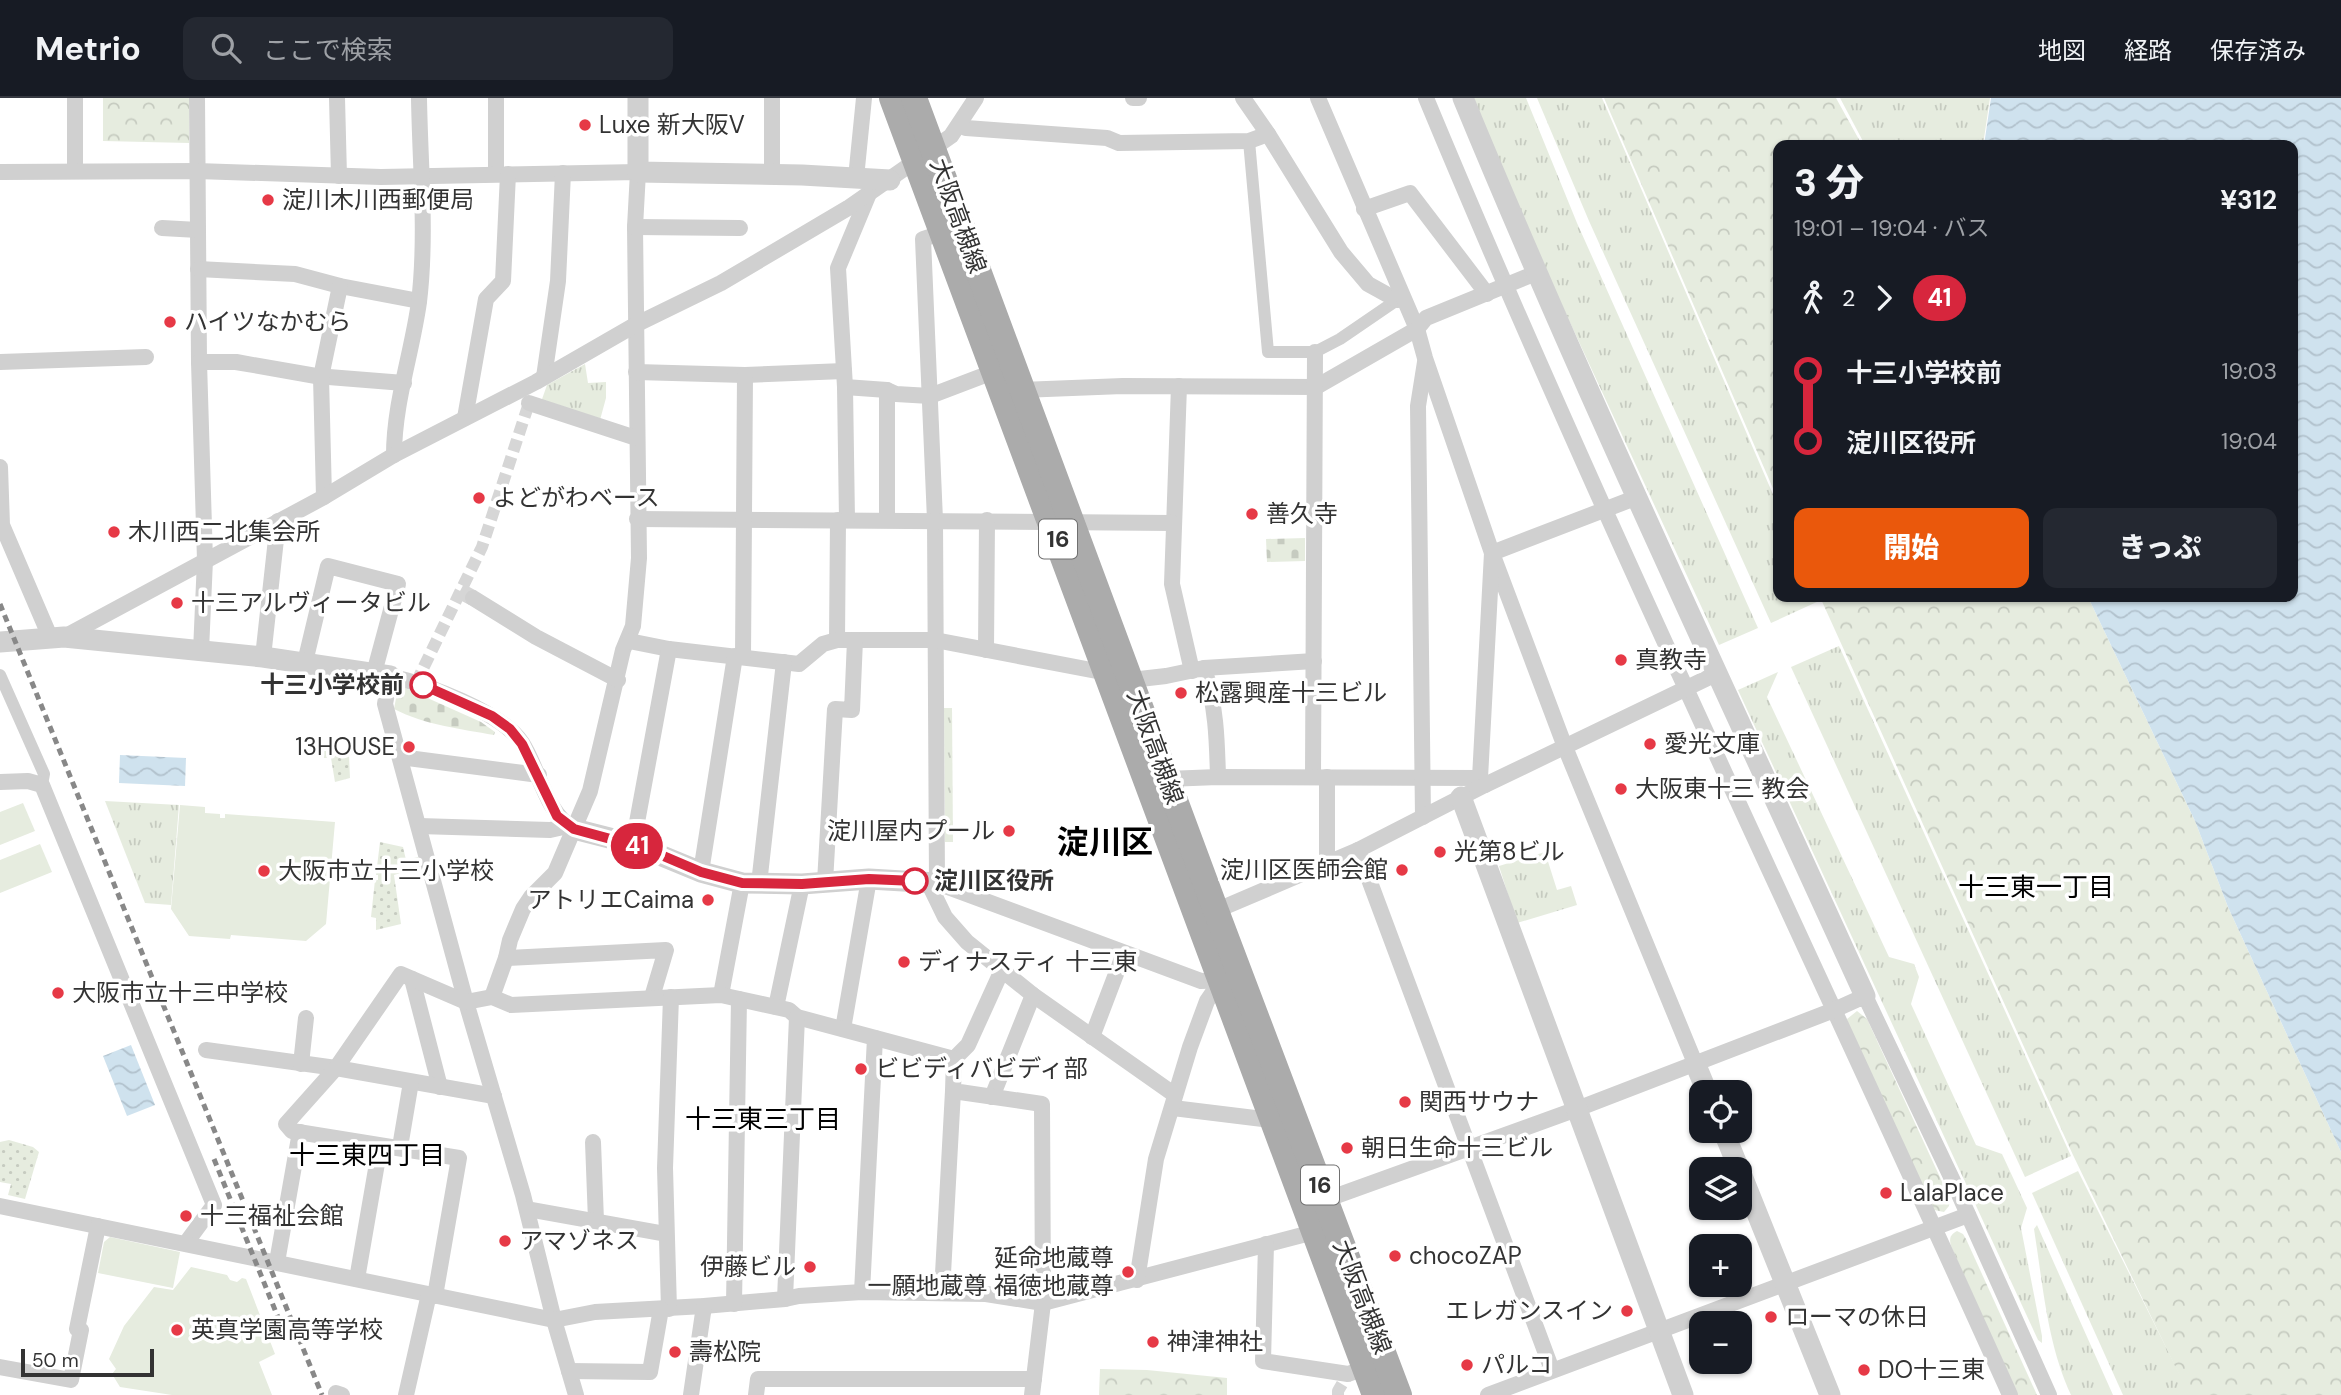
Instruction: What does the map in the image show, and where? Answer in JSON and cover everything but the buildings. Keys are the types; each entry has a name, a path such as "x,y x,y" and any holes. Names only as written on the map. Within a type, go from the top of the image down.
{"main road":[{"name":"大阪高槻線","path":"892,98 924,155 1021,390 1061,521 1230,979 1325,1200 1399,1395"},
{"name":"大阪高槻線","path":"914,98 941,233 993,372 1061,521"},
{"name":"大阪高槻線","path":"1119,676 1167,779 1206,915"},
{"name":"大阪高槻線","path":"1230,979 1271,1120 1314,1233 1356,1371 1375,1395"}],"street":[{"path":"75,98 75,171"},
{"path":"197,98 199,362 205,560 201,651"},
{"path":"337,98 338,176"},
{"path":"394,455 394,424 419,301 423,224 419,98"},
{"path":"465,418 486,299 503,281 502,174 496,98"},
{"path":"492,997 523,909 555,873 571,828 590,791 623,650 634,626 639,558 635,325 638,98"},
{"path":"772,98 772,174"},
{"path":"837,640 844,379 838,268 862,186 864,98"},
{"path":"0,172 197,171 381,177 638,172 772,174 862,186 890,180 951,136 976,98"},
{"path":"1133,98 1139,98"},
{"path":"1242,98 1268,134 1340,252 1368,284 1400,299"},
{"path":"1318,98 1400,299 1417,329 1492,553 1565,747 1702,1080"},
{"path":"1426,98 1504,286 1686,690 2010,1395"},
{"path":"1462,98 1635,498 2049,1395"},
{"path":"960,125 965,128 1029,134 1107,138 1119,143 1249,141 1268,134"},
{"path":"1249,141 1268,352 1315,352 1340,339 1400,299"},
{"path":"535,390 558,281 563,173"},
{"path":"57,637 278,522 394,455 465,418 535,390 635,325 721,283 862,186"},
{"path":"1364,209 1410,193 1486,294"},
{"path":"635,227 740,228"},
{"path":"162,228 198,230"},
{"path":"941,233 923,239 935,520 932,882 939,908 951,926 967,942 1174,1102 1271,1120"},
{"path":"198,269 295,274 340,286 419,301"},
{"path":"1021,390 1179,386 1316,387 1417,329 1426,318 1536,273"},
{"path":"324,497 321,377 340,286"},
{"path":"1315,352 1312,528 1315,569 1314,661 1326,864"},
{"path":"0,362 146,357"},
{"path":"1423,817 1418,406 1425,358"},
{"path":"199,362 236,362 321,377 404,383"},
{"path":"636,372 844,379 895,394 930,396 993,372"},
{"path":"701,872 739,657 745,520 746,375"},
{"path":"1179,386 1172,584 1198,669 1211,689 1217,720 1217,777"},
{"path":"535,390 636,438"},
{"path":"887,390 887,520"},
{"path":"0,467 2,524 57,637"},
{"path":"1492,553 1635,498"},
{"path":"637,519 1173,523"},
{"path":"986,650 987,520"},
{"path":"263,657 278,522"},
{"path":"1483,781 1492,553"},
{"path":"305,662 328,566 398,584 382,675 385,704 466,1002 527,1209 554,1320 576,1395"},
{"path":"473,598 536,637 618,680"},
{"path":"0,642 57,637 263,657 382,675 427,687 502,722 522,744 557,816 571,828"},
{"path":"629,641 668,649 799,664 822,644 837,640 935,640 1119,676 1314,661"},
{"path":"825,882 835,709 852,710 855,640"},
{"path":"634,845 668,649"},
{"path":"721,995 751,883 785,662"},
{"path":"1206,915 1359,850 1461,797 1483,781 1565,747 1718,673"},
{"path":"0,675 44,774 42,786 214,1205 186,1243"},
{"path":"400,757 539,775"},
{"path":"1167,779 1421,776 1483,781"},
{"path":"0,782 28,781 42,786"},
{"path":"1461,797 1683,1395"},
{"path":"419,826 550,830 571,828 634,845 701,872 751,883 802,884 869,879 932,882 1200,981 1230,979"},
{"path":"1359,850 1552,1370"},
{"path":"843,1029 869,879"},
{"path":"776,1007 802,884"},
{"path":"506,958 666,950 652,997"},
{"path":"1092,1037 1124,953"},
{"path":"942,1292 954,1059 968,1045 1002,970"},
{"path":"407,1395 432,1295 459,1158 292,1131 286,1124 335,1068 401,975 466,1002 492,997 511,1005 721,995 789,1010 797,1017 954,1059"},
{"path":"412,979 440,1087"},
{"path":"1137,1280 1152,1175 1190,1047 1207,1001 1230,979"},
{"path":"992,1097 1033,995"},
{"path":"0,1206 554,1320 595,1312 734,1304 862,1292 986,1294 1043,1303 1314,1233 1325,1200 1577,1109 1865,996"},
{"path":"569,1371 650,1372 665,1309 665,1168 671,997"},
{"path":"734,1304 739,999"},
{"path":"785,1299 797,1017"},
{"path":"300,1063 306,1018"},
{"path":"862,1292 875,1038"},
{"path":"206,1050 335,1068 494,1096"},
{"path":"400,1147 411,1082"},
{"path":"756,1395 758,1379 1033,1387 1043,1303 1042,1104 953,1091"},
{"path":"277,1262 300,1132"},
{"path":"593,1142 596,1221"},
{"path":"357,1279 380,1146"},
{"path":"1752,1202 1830,1395"},
{"path":"527,1209 666,1234"},
{"path":"1488,1395 1968,1215"},
{"path":"0,1367 66,1387 71,1380 80,1330 77,1329 98,1226"},
{"path":"1266,1244 1263,1361 1356,1371"},
{"path":"691,1395 704,1306"}],"green space":[{"path":"103,98 189,98 189,143 103,141"},
{"path":"1473,98 1526,98 1577,223 1758,628 1719,645 1537,251"},
{"path":"1537,98 1602,98 1773,494 1773,602 1817,602 1771,623 1589,221"},
{"path":"1604,98 1836,98 1859,140 1773,140 1773,488"},
{"path":"1840,98 1990,98 1984,140 1862,140"},
{"path":"585,364 588,383 606,382 606,398 600,420 541,402 547,385"},
{"path":"1305,538 1305,561 1267,562 1266,539"},
{"path":"1822,602 2090,602 2195,821 2228,907 2341,1152 2341,1395 2189,1395 2073,1155"},
{"path":"1839,646 2071,1156 2025,1177 1791,667"},
{"path":"1778,672 1767,697 1889,957 1914,964 1919,977 1911,1004 1976,1145 2002,1154 2027,1208 2021,1228 2042,1343 2038,1340 1738,690"},
{"path":"403,687 481,722 495,732 494,735 431,723 394,709 397,693"},
{"path":"944,708 952,708 953,842 945,842"},
{"path":"317,751 362,753 349,756 350,778 335,782 331,758 324,758 323,755 317,754"},
{"path":"105,801 179,805 171,905 145,903"},
{"path":"23,803 35,831 0,845 0,812"},
{"path":"180,805 205,807 205,813 220,814 220,818 225,818 225,814 335,822 326,924 306,941 231,935 230,939 189,936 171,909"},
{"path":"380,842 403,847 406,860 418,857 420,867 394,875 401,924 376,930 376,918 371,917 375,880 378,880 376,875"},
{"path":"40,844 52,872 0,893 0,860"},
{"path":"1545,852 1557,890 1571,886 1577,905 1517,923 1499,866"},
{"path":"1857,1011 1867,1019 1950,1199 1944,1212 1934,1210 1848,1025 1847,1019"},
{"path":"9,1140 33,1147 39,1152 25,1199 8,1195 11,1184 0,1182 0,1142"},
{"path":"2078,1171 2190,1395 2123,1395 2032,1193"},
{"path":"2037,1225 2113,1395 2071,1395 2056,1355 2047,1314 2034,1229"},
{"path":"1957,1231 1966,1239 2037,1395 2017,1395 1951,1246 1951,1237"},
{"path":"110,1237 180,1252 173,1288 98,1273 104,1242"},
{"path":"191,1267 227,1275 230,1280 237,1282 242,1278 246,1279 275,1354 259,1362 272,1395 172,1395 120,1387 112,1374 116,1369 109,1359 124,1326 154,1287 173,1290"},
{"path":"1100,1369 1147,1370 1227,1378 1227,1395 1099,1395"}],"water":[{"path":"1991,98 2341,98 2341,1152 2228,907 2195,821 2090,602 2298,602 2298,140 1985,140"},
{"path":"120,755 186,758 185,786 119,783"},
{"path":"131,1045 155,1105 127,1116 103,1056"}],"tunnel":[{"path":"416,683 482,547 531,397"},
{"path":"460,591 473,598"},
{"path":"1338,1395 1348,1374"}],"railway":[{"path":"0,604 322,1395"},
{"path":"214,1159 286,1337"}],"bus line":[{"name":"41","path":"423,685 492,716 510,729 522,744 539,775 557,816 574,829 647,849 701,872 742,883 802,884 869,879 915,881"}],"place":[{"name":"Luxe 新大阪V","path":"585,125"},
{"name":"淀川木川西郵便局","path":"268,200"},
{"name":"ハイツなかむら","path":"170,322"},
{"name":"よどがわベース","path":"479,498"},
{"name":"善久寺","path":"1252,514"},
{"name":"木川西二北集会所","path":"114,532"},
{"name":"十三アルヴィータビル","path":"177,603"},
{"name":"真教寺","path":"1621,660"},
{"name":"十三小学校前","path":"423,685"},
{"name":"松露興産十三ビル","path":"1181,693"},
{"name":"愛光文庫","path":"1650,744"},
{"name":"13HOUSE","path":"409,747"},
{"name":"大阪東十三 教会","path":"1621,789"},
{"name":"淀川屋内プール","path":"1009,831"},
{"name":"光第8ビル","path":"1440,852"},
{"name":"淀川区医師会館","path":"1402,870"},
{"name":"大阪市立十三小学校","path":"264,871"},
{"name":"淀川区役所","path":"915,881"},
{"name":"アトリエCaima","path":"708,900"},
{"name":"ディナスティ 十三東","path":"904,962"},
{"name":"大阪市立十三中学校","path":"58,993"},
{"name":"ビビディバビディ部","path":"861,1069"},
{"name":"関西サウナ","path":"1405,1102"},
{"name":"朝日生命十三ビル","path":"1347,1148"},
{"name":"LalaPlace","path":"1886,1193"},
{"name":"十三福祉会館","path":"186,1216"},
{"name":"アマゾネス","path":"505,1241"},
{"name":"chocoZAP","path":"1395,1256"},
{"name":"伊藤ビル","path":"810,1267"},
{"name":"延命地蔵尊 一願地蔵尊 福徳地蔵尊","path":"1128,1272"},
{"name":"エレガンスイン","path":"1627,1311"},
{"name":"ローマの休日","path":"1771,1317"},
{"name":"英真学園高等学校","path":"177,1330"},
{"name":"神津神社","path":"1153,1342"},
{"name":"壽松院","path":"675,1352"},
{"name":"パルコ","path":"1467,1365"},
{"name":"DO十三東","path":"1864,1370"}],"district":[{"name":"淀川区","path":"1105,842"},
{"name":"十三東一丁目","path":"2036,887"},
{"name":"十三東三丁目","path":"763,1119"},
{"name":"十三東四丁目","path":"367,1155"}]}
